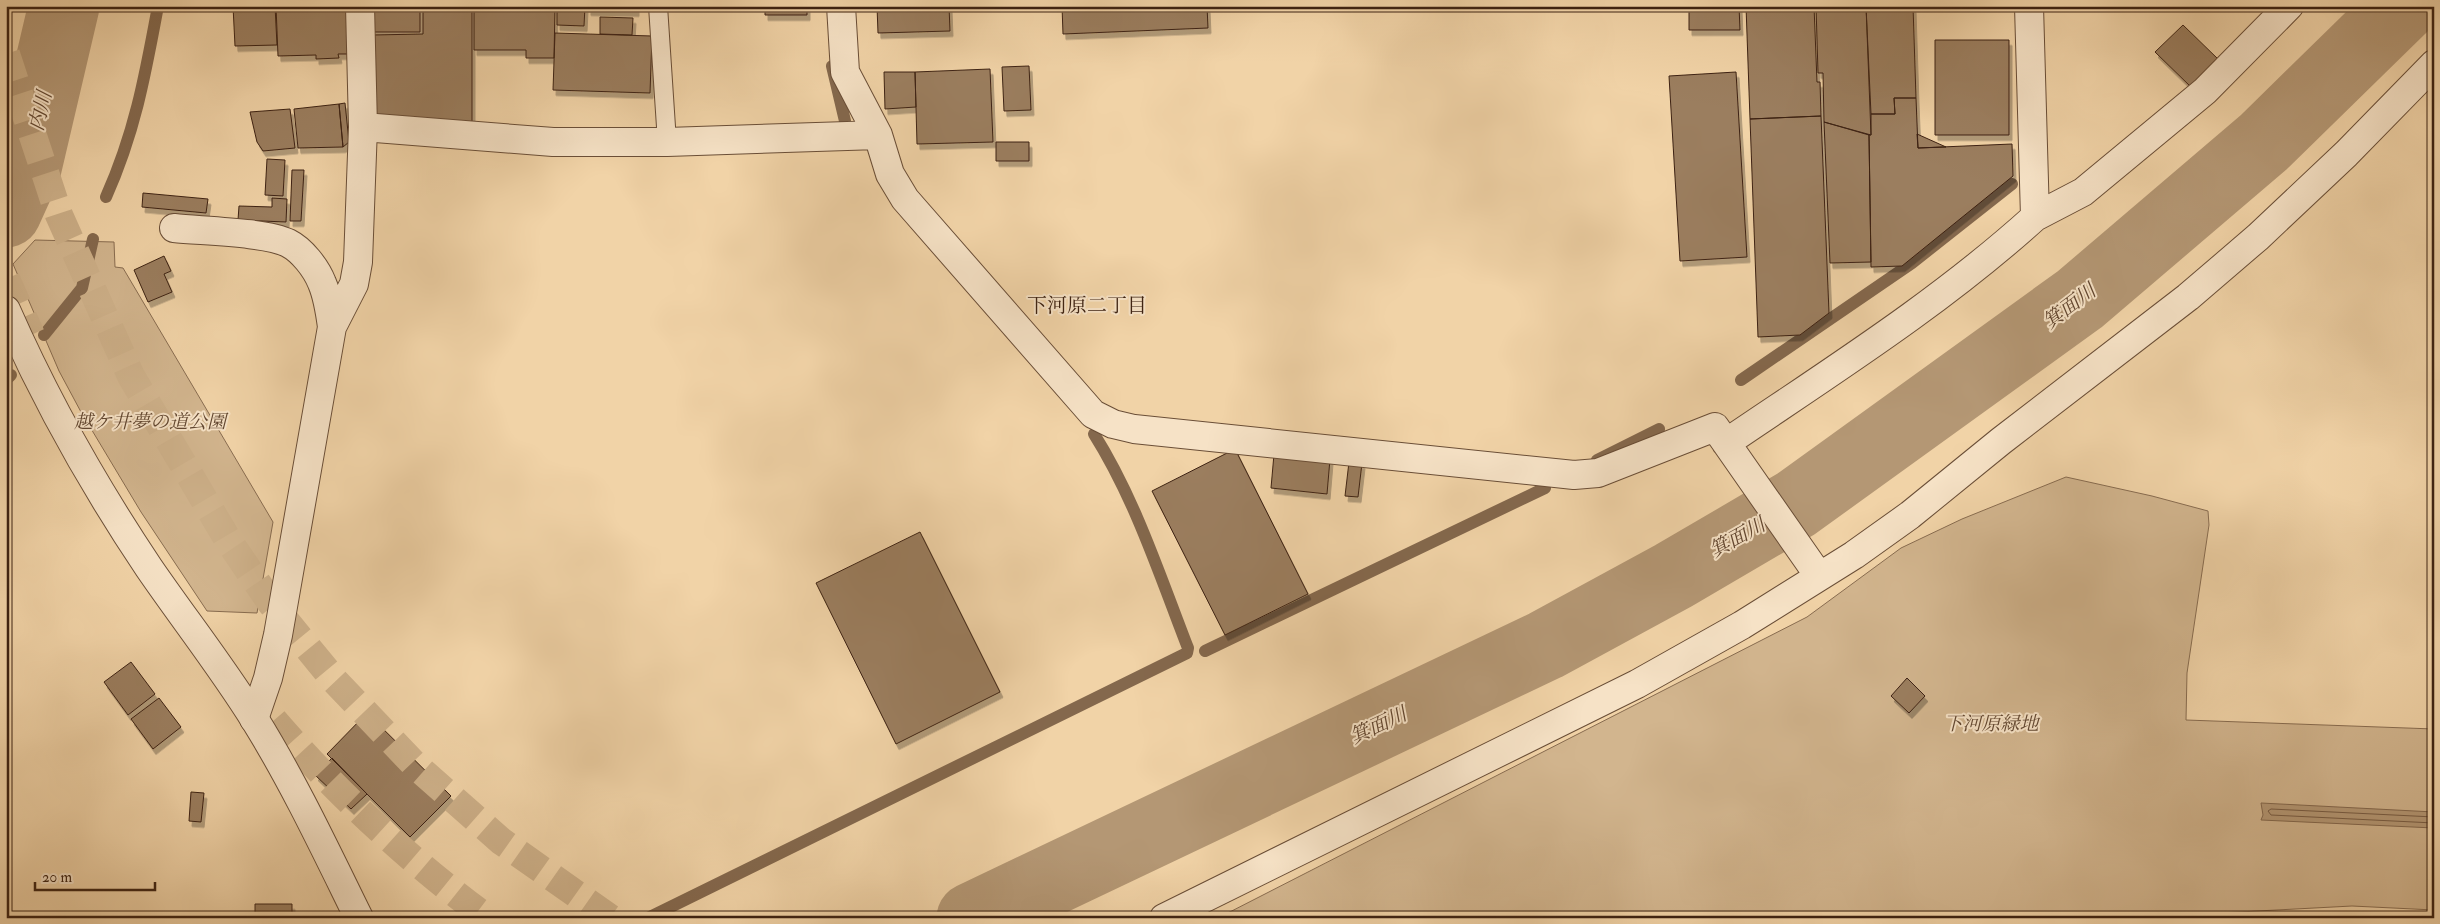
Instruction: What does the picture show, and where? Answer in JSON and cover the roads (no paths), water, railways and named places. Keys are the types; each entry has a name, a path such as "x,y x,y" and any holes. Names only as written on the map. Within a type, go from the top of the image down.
{"street":[{"path":"254,719 268,678 278,635 332,327 354,284 358,262 363,127 360,6"},
{"path":"841,6 845,72 878,134 890,174 906,200 1093,414 1112,424 1134,429 1574,475 1598,473 1715,427 1814,568"},
{"path":"2029,6 2035,217"},
{"path":"1730,448 1989,258 2035,217 2083,192 2205,92 2289,6"},
{"path":"1164,918 1637,684 1742,625 1814,568 1854,555 1910,515 2001,441 2188,298 2346,154 2434,64"},
{"path":"363,127 552,142 667,142 878,134"},
{"path":"174,228 265,236 286,242 296,248 310,263 321,281 332,327"},
{"path":"7,315 59,423 92,479 149,568 254,719 298,796 359,918"}],"lane":[{"path":"658,6 667,142"}],"water":[{"path":"2261,803 2434,812 2434,828 2261,820 2263,815"}],"waterway":[{"name":"内川","path":"6,212 26,168 64,6"},
{"path":"106,197 125,150 132,126 158,6"},
{"name":"箕面川","path":"972,918 1546,645 1673,576 1796,504 2080,299 2264,142 2403,6"},
{"path":"832,66 845,121"},
{"path":"1741,380 1912,263 2012,184"},
{"path":"44,335 82,288 93,239"},
{"path":"6,380 11,375"},
{"path":"1597,460 1659,429"},
{"path":"648,918 1187,653 1188,648 1134,511 1109,459 1094,434"},
{"path":"1205,651 1545,488"}],"tunnel":[{"path":"6,54 59,215 131,376 228,540 271,603 335,681 415,765 501,841 610,918"},
{"path":"6,279 31,335"},
{"path":"247,688 301,751 390,839 487,918"}],"district":[{"name":"下河原二丁目","path":"1087,305"}],"park label":[{"name":"越ケ井夢の道公園","path":"150,421"},
{"name":"下河原緑地","path":"1991,723"}]}
